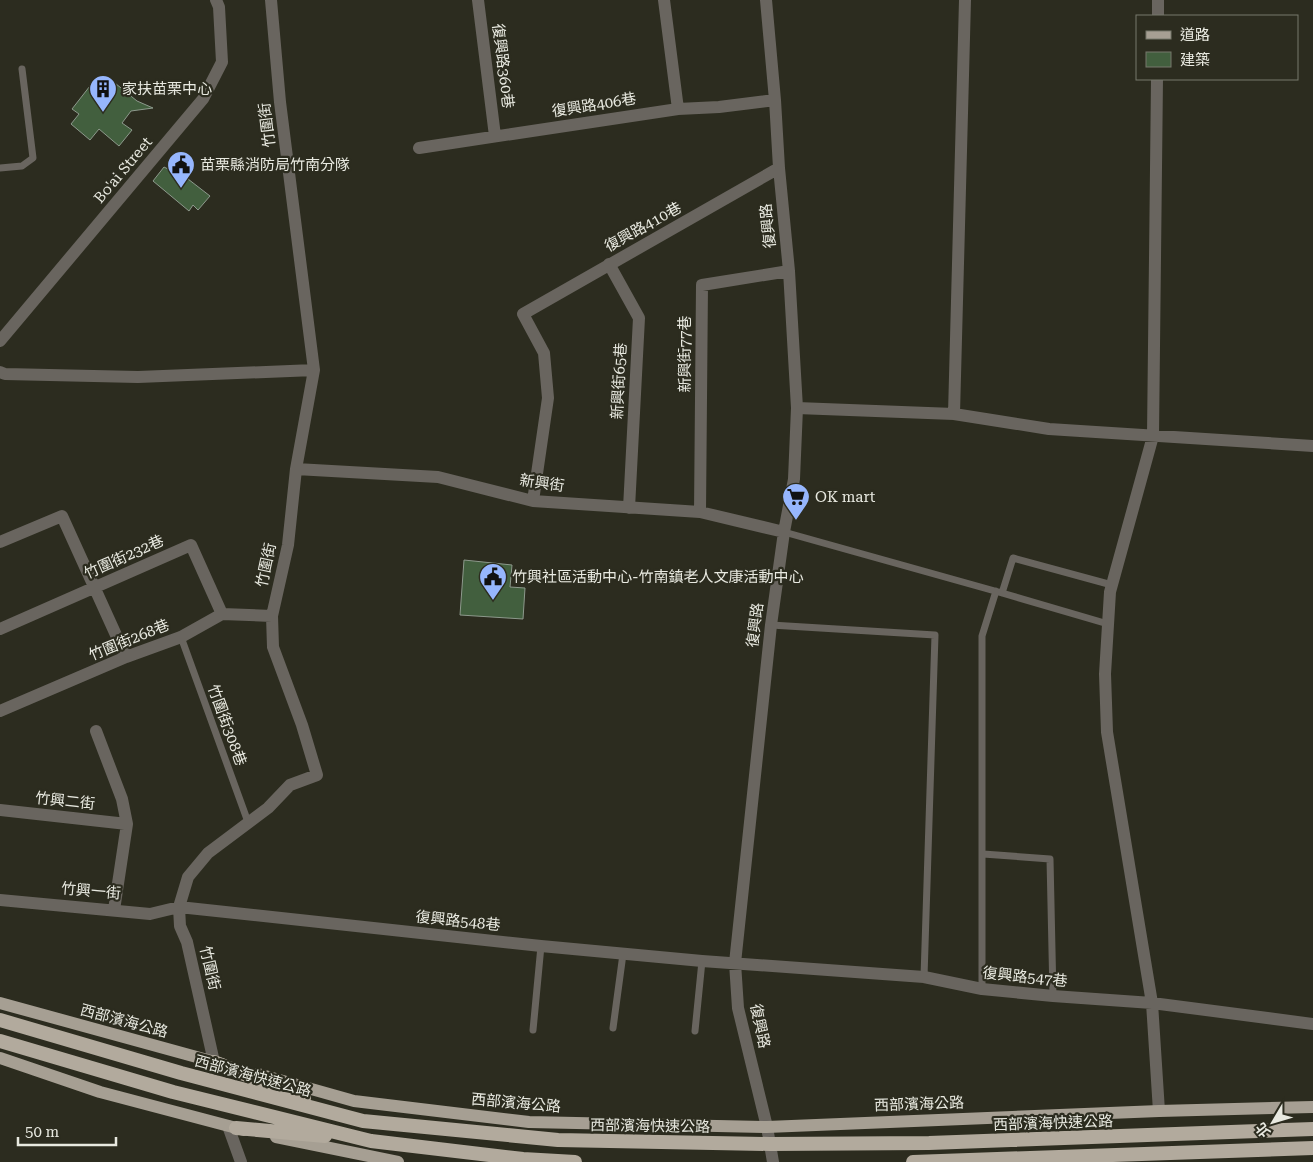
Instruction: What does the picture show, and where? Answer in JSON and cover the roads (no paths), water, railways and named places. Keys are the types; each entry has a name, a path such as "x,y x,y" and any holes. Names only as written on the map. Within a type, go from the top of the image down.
{"highway":[{"name":"西部濱海快速公路","path":"0,1020 182,1073 363,1121 558,1140 770,1144 929,1144 1313,1129"},
{"path":"0,1041 173,1092 371,1140"},
{"path":"214,1062 363,1121"},
{"path":"232,1127 371,1140 523,1159 575,1162"},
{"path":"912,1162 1313,1148"}],"main road":[{"name":"西部濱海公路","path":"0,1003 354,1101 528,1122 767,1127 1159,1111 1313,1107"},
{"path":"0,1058 100,1092 232,1127 398,1162"}],"street":[{"name":"Bo'ai Street","path":"0,341 203,99 222,62 219,7 216,0"},
{"name":"竹圍街","path":"214,1062 187,942 180,926 178,907 188,877 208,853 268,808 290,784 316,775 302,726 274,647 272,616 288,545 296,469 314,370 280,102 271,0"},
{"name":"復興路360巷","path":"478,0 495,136"},
{"path":"664,0 678,109"},
{"name":"復興路","path":"766,0 789,272 797,408 794,479 770,625 735,963 738,1008 767,1127 773,1162"},
{"path":"954,414 965,0"},
{"path":"1158,0 1158,15"},
{"path":"1157,80 1154,436 1110,592 1105,674 1107,732 1152,1003 1159,1111"},
{"name":"復興路406巷","path":"419,148 678,109 719,107 775,100"},
{"name":"復興路410巷","path":"534,500 548,398 544,353 523,314 779,168"},
{"name":"新興街65巷","path":"609,264 639,318 629,508"},
{"name":"新興街77巷","path":"700,512 702,285 789,272"},
{"path":"0,372 4,374 138,377 314,370"},
{"path":"797,408 954,414 1049,429 1313,446"},
{"name":"新興街","path":"296,469 438,477 534,500 700,512 784,532"},
{"path":"0,542 62,516 126,657"},
{"name":"竹圍街232巷","path":"0,629 191,545 222,614"},
{"path":"222,614 272,616"},
{"name":"竹圍街268巷","path":"0,711 126,657 181,637 222,614"},
{"path":"96,731 122,799 127,824 114,910"},
{"name":"竹興二街","path":"0,810 127,824"},
{"name":"竹興一街","path":"0,900 150,914 178,907"},
{"name":"復興路548巷","path":"178,907 540,946 735,963"},
{"name":"復興路547巷","path":"735,963 924,977 982,989 1152,1003 1313,1024"},
{"path":"232,1127 241,1162"}],"lane":[{"path":"0,168 22,166 33,158 22,69"},
{"path":"784,532 1108,624"},
{"path":"982,989 982,636 1013,558 1112,585"},
{"path":"770,625 935,634 924,977"},
{"name":"竹圍街308巷","path":"181,637 248,822"},
{"path":"983,854 1050,859 1052,996"},
{"path":"533,1030 540,946"},
{"path":"613,1028 622,954"},
{"path":"695,1031 702,961"}],"place":[{"name":"家扶苗栗中心","path":"103,113"},
{"name":"苗栗縣消防局竹南分隊","path":"181,189"},
{"name":"OK mart","path":"796,521"},
{"name":"竹興社區活動中心-竹南鎮老人文康活動中心","path":"493,601"}]}
